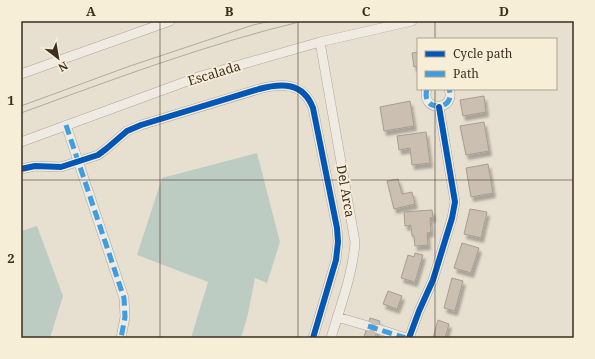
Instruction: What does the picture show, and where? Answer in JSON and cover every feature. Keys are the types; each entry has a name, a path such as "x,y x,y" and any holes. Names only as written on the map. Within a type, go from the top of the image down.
{"street":[{"path":"21,74 170,21"},
{"name":"Escalada","path":"21,142 201,76 320,42 412,21"},
{"name":"Del Arca","path":"320,42 354,242 352,262 331,338"},
{"path":"21,169 35,166 61,167 79,162 98,155 111,146 127,131 148,122 259,88 286,85 304,92 309,98 313,108 337,228 338,242 336,260 312,338"},
{"path":"427,90 428,101 439,107 449,101 449,90"},
{"path":"378,329 408,338 433,280 452,218 455,202 439,107"},
{"path":"66,125 124,298 125,317 121,338"},
{"path":"337,317 368,326"}],"shaded area":[{"path":"257,153 280,242 267,283 255,278 248,314 241,338 191,338 208,282 137,255 162,178"},
{"path":"37,226 63,296 50,338 21,338 21,231"}],"building":[{"path":"417,52 417,66 414,67 412,53"},
{"path":"484,96 486,112 463,116 460,100"},
{"path":"410,101 414,126 384,131 380,107"},
{"path":"484,122 489,151 466,155 460,126"},
{"path":"426,132 430,163 412,165 410,148 399,150 397,136"},
{"path":"488,164 493,193 471,197 466,168"},
{"path":"398,179 402,194 412,192 415,204 394,209 387,181"},
{"path":"470,209 487,212 481,238 464,234"},
{"path":"432,210 433,217 430,218 431,232 427,233 428,245 415,246 411,225 405,226 404,212"},
{"path":"462,243 479,248 471,273 454,268"},
{"path":"415,253 423,255 415,282 401,278 408,255 414,257"},
{"path":"452,278 463,281 455,311 444,308"},
{"path":"388,291 402,296 397,309 383,304"},
{"path":"370,318 380,321 375,338 364,337"},
{"path":"438,320 449,324 445,338 433,338"}],"tram line":[{"path":"21,106 130,66 253,25 271,21"},
{"path":"21,113 196,51 303,21"}],"marked path":[{"path":"427,90 426,97 429,102 438,106 444,105 448,102 450,96 449,90"},
{"path":"66,125 124,298 125,317 121,338"},
{"path":"368,326 406,338"}],"cycle path":[{"path":"21,169 35,166 61,167 98,155 127,131 141,125 259,89 276,86 291,86 298,89 309,99 313,108 337,228 338,242 336,260 313,338"},
{"path":"409,338 433,280 452,218 455,202 439,107"}]}
